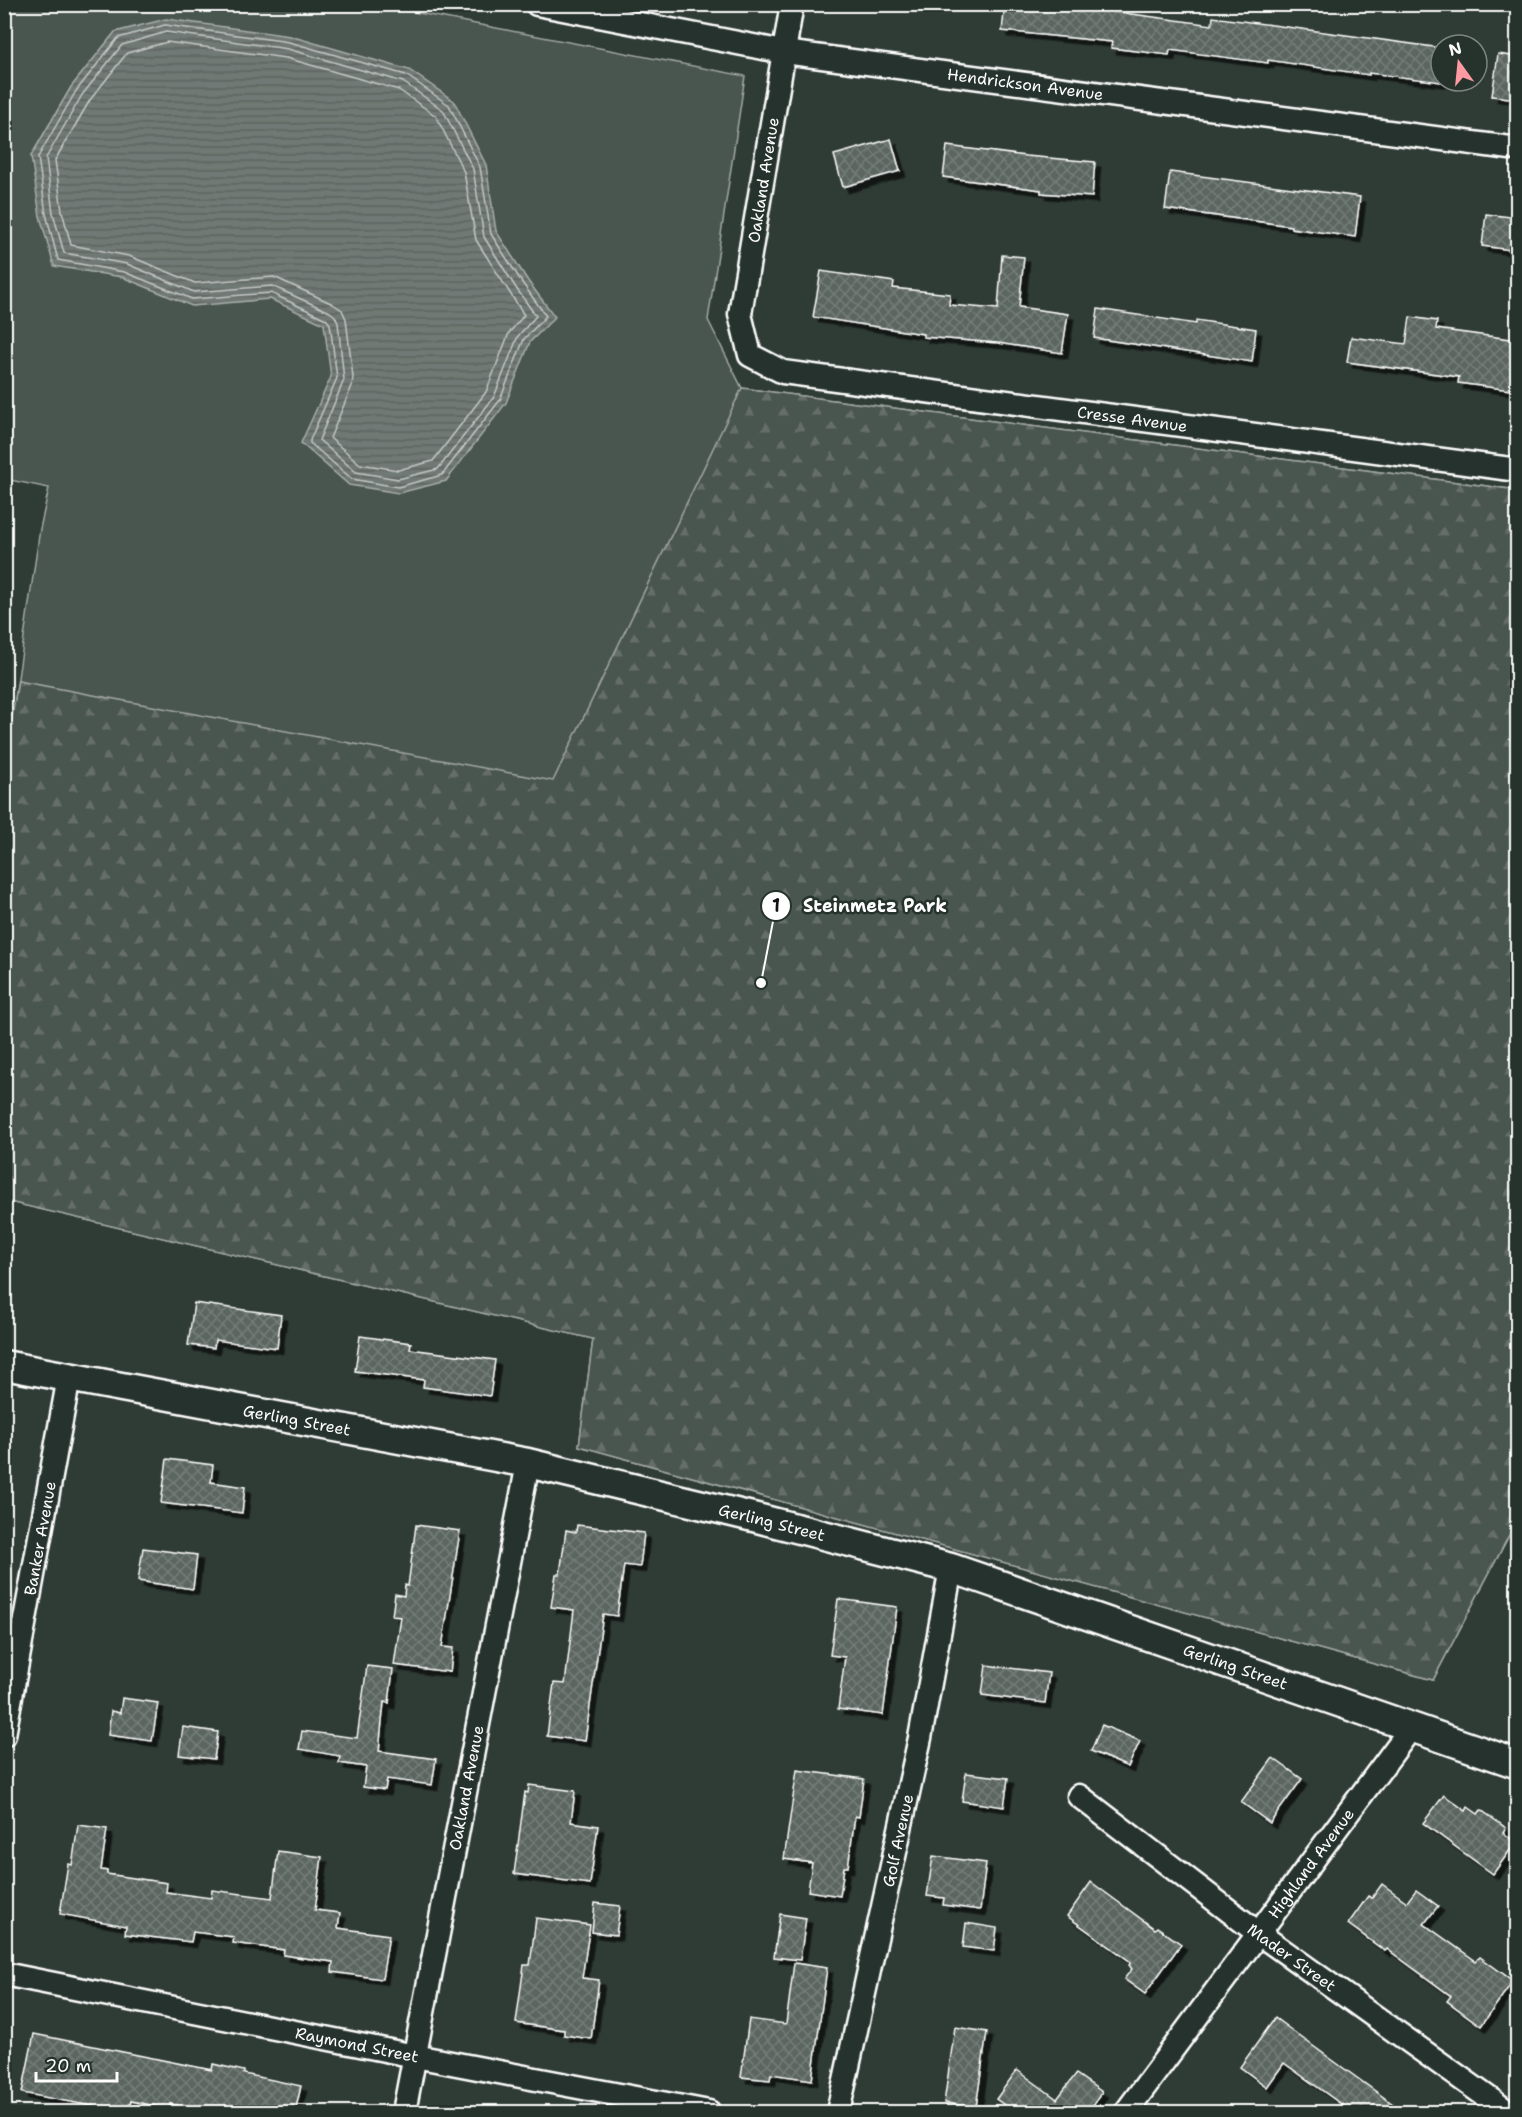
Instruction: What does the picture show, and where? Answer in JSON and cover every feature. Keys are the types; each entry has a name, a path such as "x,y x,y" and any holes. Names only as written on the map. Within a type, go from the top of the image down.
{"street":[{"name":"Hendrickson Avenue","path":"537,4 784,52 1518,149"},
{"name":"Oakland Avenue","path":"750,355 740,314 792,4"},
{"name":"Cresse Avenue","path":"750,355 783,372 1518,470"},
{"name":"Gerling Street","path":"4,1365 528,1463 951,1568 1518,1764"},
{"name":"Banker Avenue","path":"4,1735 69,1377"},
{"name":"Oakland Avenue","path":"404,2112 528,1463"},
{"name":"Golf Avenue","path":"838,2112 920,1738 951,1568"},
{"name":"Highland Avenue","path":"1126,2112 1411,1728"},
{"name":"Mader Street","path":"1080,1796 1258,1933 1508,2112"},
{"name":"Raymond Street","path":"4,1974 709,2112"}],"green space":[{"path":"372,4 745,76 708,320 742,388 1517,490 1517,1520 1433,1680 579,1446 593,1339 5,1201 5,766 40,529 49,488 5,479 5,5"},
{"path":"742,388 1517,490 1517,1520 1433,1680 579,1446 593,1339 5,1201 4,766 18,681 553,781"}],"water":[{"path":"166,19 290,36 409,70 454,101 486,165 496,231 528,281 555,317 530,342 506,403 446,481 399,493 349,485 301,443 331,377 324,324 270,299 192,306 122,277 54,266 40,216 31,156 71,87 115,32"}],"building":[{"path":"1005,4 1088,4 1088,8 1212,25 1213,17 1429,46 1429,80 1170,50 1169,55 1111,48 1112,42 1002,31"},
{"path":"1498,54 1518,57 1518,99 1492,96"},
{"path":"891,139 900,171 843,187 834,155"},
{"path":"947,146 1095,162 1092,197 1041,193 1041,190 943,177"},
{"path":"1170,172 1360,197 1355,237 1165,209"},
{"path":"1486,214 1518,218 1518,251 1482,246"},
{"path":"1002,255 1024,257 1019,307 1068,314 1062,353 998,343 923,337 923,334 813,317 821,271 894,282 893,288 950,294 949,305 998,309"},
{"path":"1098,309 1196,324 1196,320 1256,329 1252,362 1094,338"},
{"path":"1410,317 1437,321 1436,329 1518,340 1518,391 1458,383 1459,377 1347,362 1351,337 1406,344"},
{"path":"194,1303 281,1315 277,1348 215,1340 214,1348 188,1345"},
{"path":"360,1336 411,1343 410,1349 495,1360 490,1396 423,1387 424,1380 355,1371"},
{"path":"167,1459 213,1465 211,1482 245,1487 242,1513 161,1503"},
{"path":"416,1525 460,1531 442,1647 453,1648 450,1672 394,1665 401,1617 392,1616 395,1594 404,1596 405,1585 408,1586"},
{"path":"577,1525 644,1533 640,1567 624,1565 617,1616 603,1614 585,1741 547,1736 554,1683 565,1684 574,1610 551,1607 556,1574 560,1574 566,1530 576,1532"},
{"path":"143,1548 197,1555 193,1589 138,1581"},
{"path":"838,1599 897,1607 883,1715 838,1709 845,1657 830,1655"},
{"path":"986,1665 1049,1673 1045,1703 982,1695"},
{"path":"367,1666 393,1669 389,1703 384,1702 379,1751 436,1759 432,1785 387,1779 385,1790 363,1787 366,1767 339,1763 340,1756 299,1749 302,1731 357,1738"},
{"path":"122,1698 158,1703 152,1741 108,1735 111,1711 120,1713"},
{"path":"1102,1725 1140,1741 1128,1767 1091,1751"},
{"path":"183,1727 218,1732 214,1759 179,1755"},
{"path":"1273,1758 1302,1779 1270,1823 1241,1802"},
{"path":"797,1770 864,1779 859,1817 855,1816 848,1867 844,1867 840,1896 808,1891 812,1863 784,1859"},
{"path":"966,1773 1008,1778 1004,1807 962,1801"},
{"path":"529,1785 575,1791 571,1822 598,1826 590,1884 514,1874 525,1792 528,1793"},
{"path":"1444,1795 1466,1811 1468,1807 1478,1814 1481,1810 1506,1828 1503,1833 1516,1842 1493,1874 1423,1823"},
{"path":"78,1825 107,1829 101,1870 107,1871 107,1874 167,1883 166,1892 211,1898 212,1890 272,1898 278,1851 322,1857 315,1910 340,1913 338,1928 389,1935 382,1979 332,1972 333,1962 283,1955 284,1950 233,1943 234,1937 193,1932 191,1942 125,1934 126,1926 60,1914 68,1864 72,1865"},
{"path":"933,1856 986,1863 980,1910 943,1905 944,1898 927,1896"},
{"path":"1091,1882 1155,1929 1157,1927 1181,1944 1145,1994 1124,1979 1132,1969 1129,1965 1131,1962 1067,1916"},
{"path":"1382,1884 1407,1902 1416,1890 1438,1906 1424,1924 1476,1961 1480,1957 1513,1981 1481,2026 1447,2001 1451,1996 1387,1949 1385,1951 1348,1924 1368,1896 1372,1898"},
{"path":"595,1903 620,1906 616,1935 592,1932"},
{"path":"780,1914 806,1918 800,1960 774,1957"},
{"path":"536,1918 590,1925 582,1978 599,1980 591,2039 564,2035 564,2030 516,2023 524,1965 530,1965"},
{"path":"966,1923 997,1928 994,1951 963,1947"},
{"path":"794,1963 827,1968 812,2080 771,2074 770,2080 741,2077 749,2019 786,2024"},
{"path":"1275,2018 1404,2112 1352,2112 1284,2063 1267,2087 1240,2067"},
{"path":"955,2027 987,2032 976,2107 944,2103"},
{"path":"34,2034 212,2070 213,2064 244,2071 244,2074 301,2086 295,2112 212,2112 170,2104 169,2109 131,2101 128,2112 124,2112 22,2093"},
{"path":"1017,2070 1057,2099 1076,2074 1102,2092 1088,2112 1014,2112 996,2099"}],"place":[{"name":"Steinmetz Park","path":"761,983"}]}
